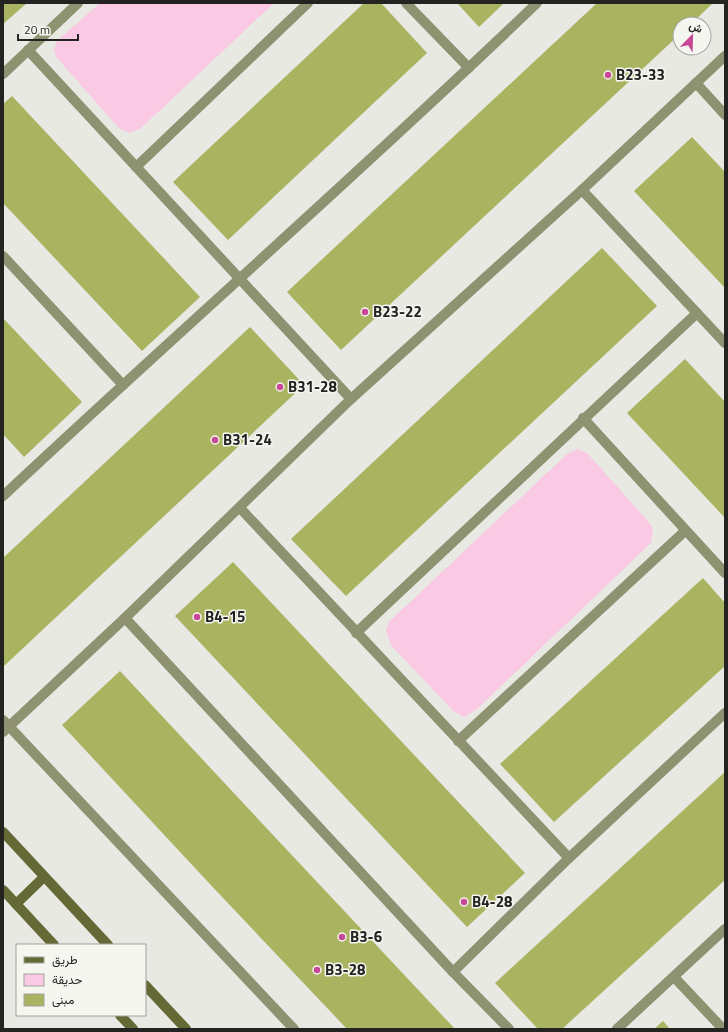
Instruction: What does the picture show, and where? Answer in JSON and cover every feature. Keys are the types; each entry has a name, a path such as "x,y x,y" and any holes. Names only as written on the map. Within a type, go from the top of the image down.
{"street":[{"path":"3,74 78,3"},
{"path":"136,167 308,3"},
{"path":"406,3 469,68"},
{"path":"4,494 469,68 537,3"},
{"path":"28,50 352,399"},
{"path":"294,1029 5,726 125,618 352,399 582,190 725,56"},
{"path":"696,84 725,114"},
{"path":"582,190 725,343"},
{"path":"3,256 123,385"},
{"path":"356,633 697,312"},
{"path":"583,418 725,573"},
{"path":"240,508 569,858"},
{"path":"458,741 685,531"},
{"path":"125,618 453,972 509,1029"},
{"path":"453,972 569,858 725,713"},
{"path":"3,832 107,944"},
{"path":"16,904 44,877"},
{"path":"3,890 53,944"},
{"path":"617,1029 725,929"},
{"path":"674,977 723,1029"},
{"path":"146,986 186,1029"},
{"path":"121,1016 133,1029"}],"green space":[{"path":"100,3 274,3 140,129 129,133 119,128 56,57 54,50 57,41"},
{"path":"577,449 587,453 647,520 653,528 651,543 476,710 464,717 453,711 391,645 386,631 389,622 567,454"}],"building":[{"path":"3,3 27,3 3,24"},
{"path":"364,3 381,3 427,53 228,240 173,182"},
{"path":"457,3 504,3 479,27"},
{"path":"597,3 713,3 699,16 672,16 672,41 341,350 287,292"},
{"path":"12,96 200,297 142,351 3,203 3,104"},
{"path":"692,137 725,172 725,288 634,191"},
{"path":"602,248 657,306 346,596 291,539"},
{"path":"3,318 82,402 24,457 3,434"},
{"path":"250,327 304,385 3,667 3,558"},
{"path":"685,359 725,402 725,518 627,413"},
{"path":"233,562 525,873 467,927 175,616"},
{"path":"703,578 725,603 725,666 554,822 500,764"},
{"path":"120,671 455,1029 347,1029 208,882 62,725"},
{"path":"725,772 725,880 562,1029 538,1029 495,983"},
{"path":"663,1021 670,1029 654,1029"}],"place":[{"name":"B23-33","path":"608,75"},
{"name":"B23-22","path":"365,312"},
{"name":"B31-28","path":"280,387"},
{"name":"B31-24","path":"215,440"},
{"name":"B4-15","path":"197,617"},
{"name":"B4-28","path":"464,902"},
{"name":"B3-6","path":"342,937"},
{"name":"B3-28","path":"317,970"}]}
